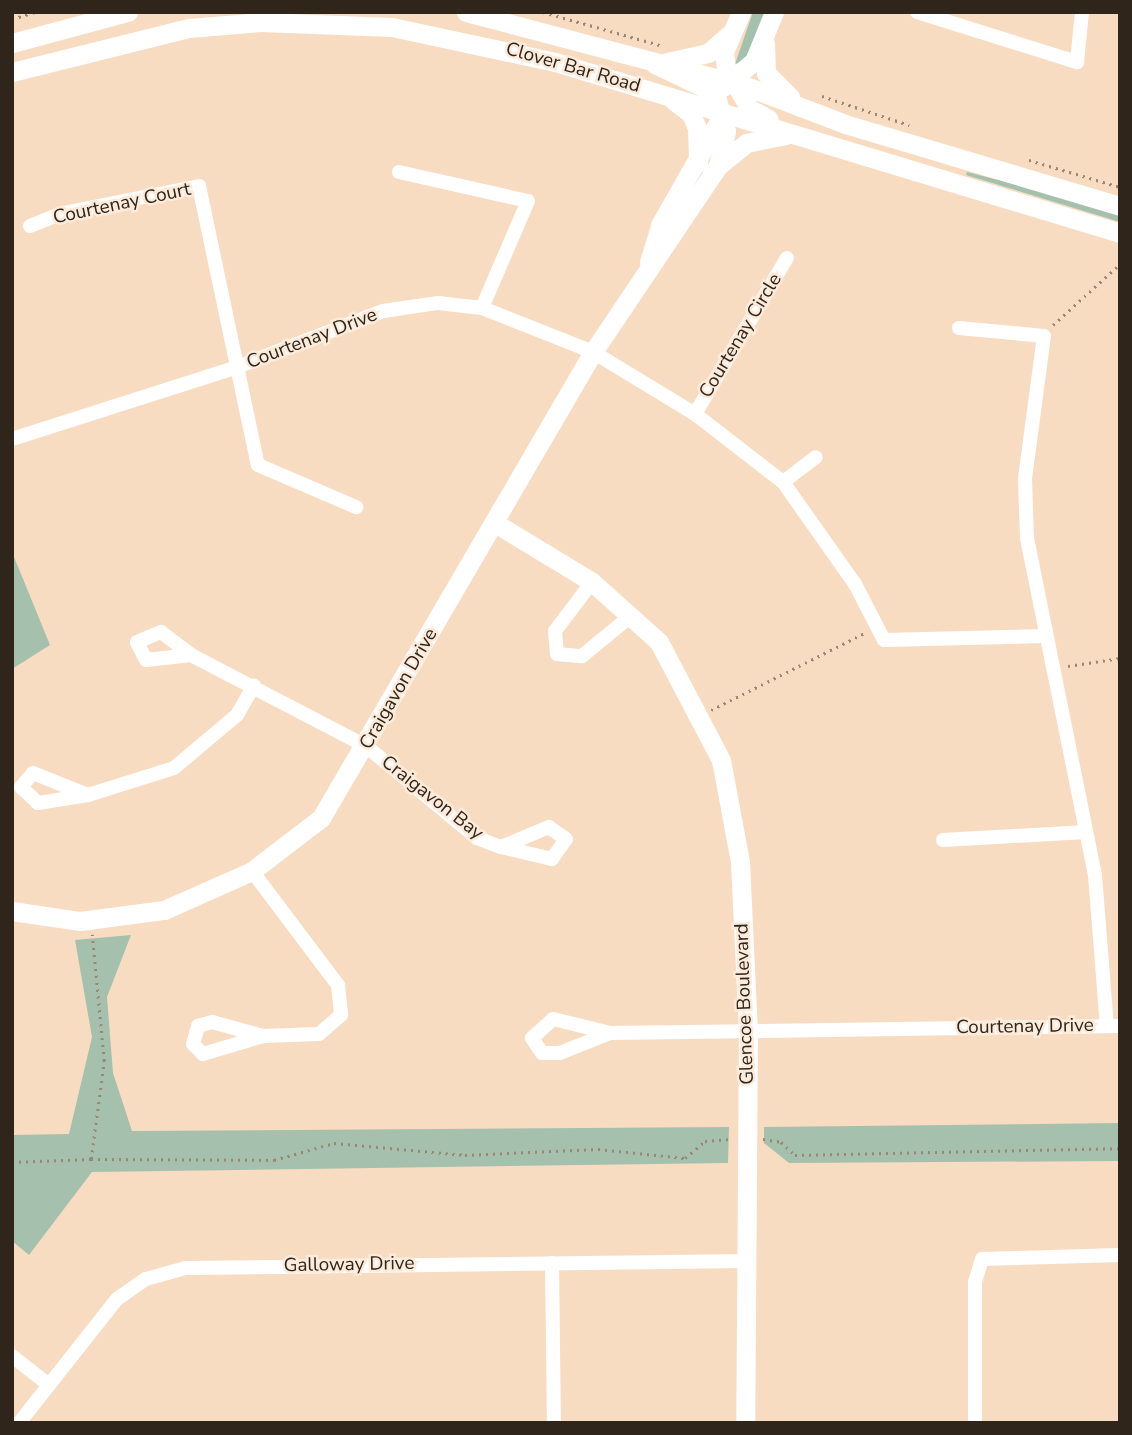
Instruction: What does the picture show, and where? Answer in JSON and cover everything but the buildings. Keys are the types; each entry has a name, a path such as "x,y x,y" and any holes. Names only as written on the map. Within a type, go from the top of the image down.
{"main road":[{"path":"12,43 128,12"},
{"name":"Clover Bar Road","path":"466,12 655,64 723,87 811,102 1120,206"},
{"path":"741,12 724,52 724,112 743,100 811,102"},
{"path":"774,12 765,42 766,73 811,102"},
{"name":"Clover Bar Road","path":"12,72 189,28 329,22 471,40 655,91 1120,233"},
{"path":"655,64 708,53 733,30"},
{"path":"723,87 765,42"},
{"path":"655,91 723,87 802,135"},
{"path":"655,91 691,114 698,164"},
{"name":"Craigavon Drive","path":"647,270 660,225 698,164 724,112"},
{"name":"Craigavon Drive","path":"12,911 90,920 164,910 252,871 321,818 366,746 593,352 647,270 679,233 718,166 726,139 724,112"},
{"path":"718,166 746,143 802,135"},
{"name":"Glencoe Boulevard","path":"495,523 592,582 632,615 659,642 702,714 734,811 748,1030 745,1423"}],"street":[{"path":"917,12 1077,62 1082,12"},
{"path":"399,172 528,201 482,308"},
{"name":"Courtenay Court","path":"30,226 63,213 199,187 237,368"},
{"name":"Courtenay Circle","path":"695,414 787,258"},
{"name":"Courtenay Drive","path":"12,439 237,368 383,311 438,303 482,308 593,352 695,414 783,482 884,640 1045,636 1086,832 1114,1026 610,1033"},
{"path":"960,328 1044,336 1025,479 1027,538 1045,636"},
{"path":"237,368 258,465 356,507"},
{"path":"783,482 816,457"},
{"path":"592,582 555,631 557,653 582,656 632,615"},
{"name":"Craigavon Bay","path":"191,655 254,685 366,746 477,838 501,847"},
{"path":"88,795 174,768 237,715 254,685"},
{"path":"943,839 1086,832"},
{"path":"252,871 338,985 341,1015 319,1034 263,1036"},
{"path":"553,1019 610,1033 560,1053 542,1054 532,1038 553,1019"},
{"path":"975,1423 975,1282 982,1259 1120,1255"},
{"name":"Galloway Drive","path":"19,1423 117,1299 146,1279 186,1268 747,1261"},
{"path":"552,1263 554,1423"},
{"path":"12,1356 49,1385"}],"path":[{"path":"12,19 35,12"},
{"path":"543,12 670,48"},
{"path":"811,102 918,128"},
{"path":"1025,159 1120,187"},
{"path":"1044,336 1120,264"},
{"path":"702,714 877,626"},
{"path":"1066,667 1120,658"},
{"path":"90,920 104,1061 91,1159"},
{"path":"12,1162 91,1159 274,1160 334,1143 465,1155 598,1149 685,1158 705,1141 734,1139"},
{"path":"760,1139 781,1142 795,1155 1120,1147"}],"green space":[{"path":"753,12 767,12 749,60 735,64"},
{"path":"967,172 1120,211 1120,222 966,175"},
{"path":"12,552 50,645 12,669"},
{"path":"131,935 107,997 113,1073 132,1131 729,1127 728,1163 92,1172 29,1255 12,1241 12,1135 69,1134 92,1037 75,940"},
{"path":"1120,1123 1120,1161 789,1163 764,1143 764,1127"}]}
